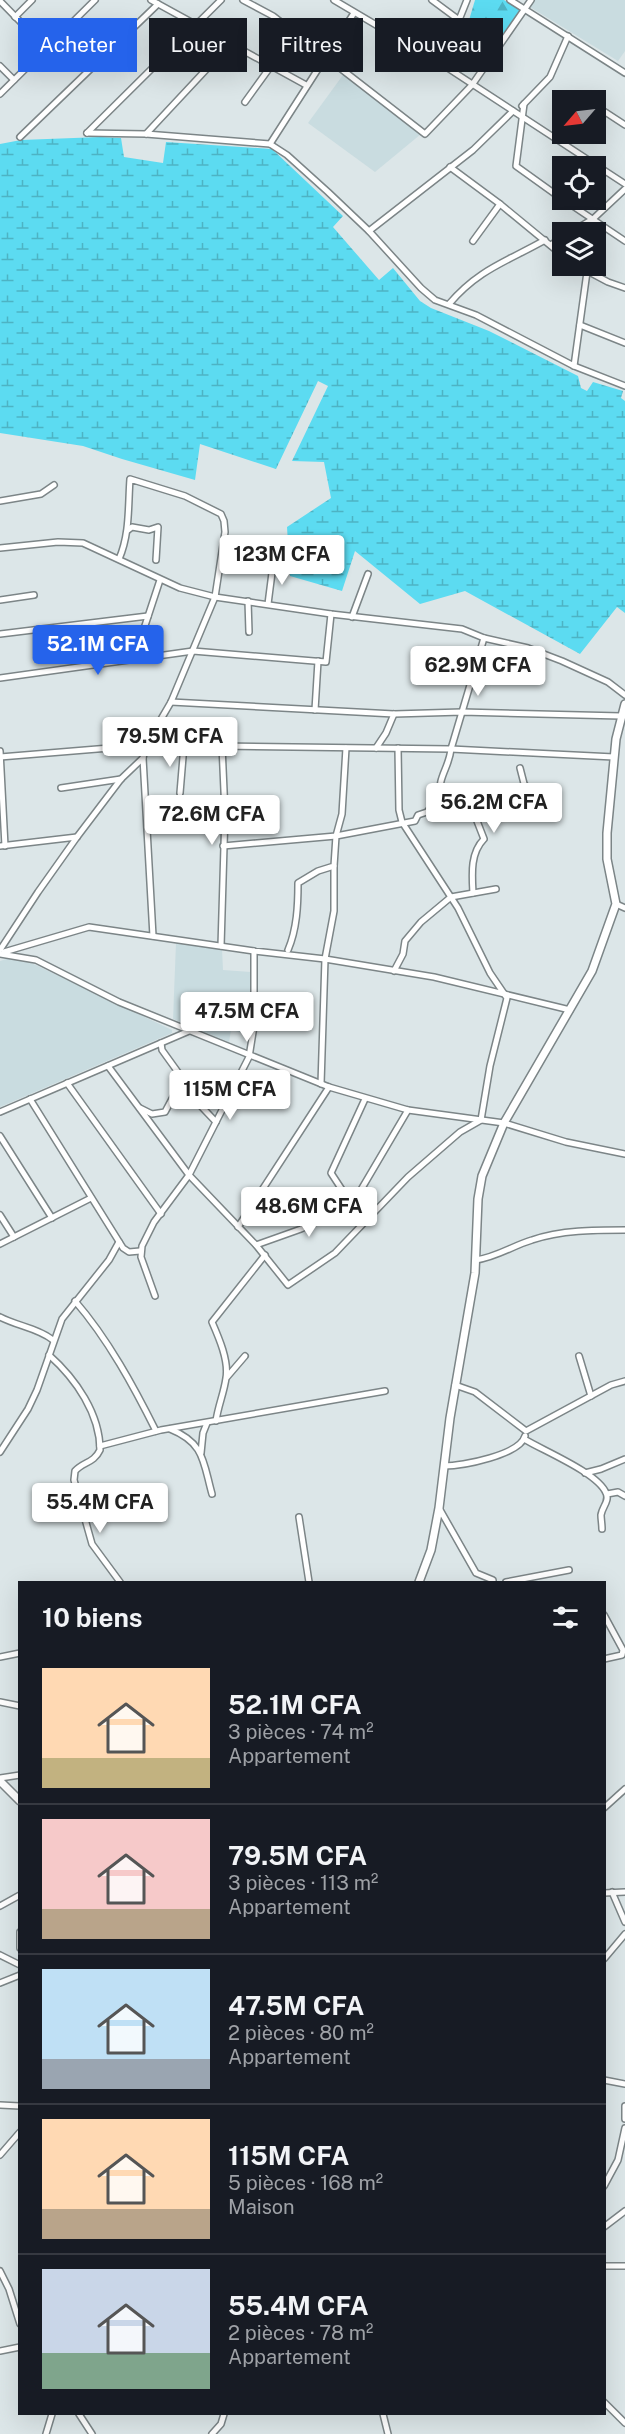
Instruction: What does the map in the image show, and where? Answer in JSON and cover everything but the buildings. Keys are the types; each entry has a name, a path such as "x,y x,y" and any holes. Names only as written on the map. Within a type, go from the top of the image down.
{"main road":[{"path":"420,1581 431,1550 439,1508 455,1386 476,1260 479,1187 504,1123 597,959 616,904 607,859 607,841 614,757 625,704"},
{"path":"0,1780 18,1799"}],"street":[{"path":"15,17 32,0"},
{"path":"77,18 95,0"},
{"path":"151,0 184,18"},
{"path":"204,18 221,0"},
{"path":"243,0 276,18"},
{"path":"334,0 375,25"},
{"path":"432,0 456,18"},
{"path":"460,18 467,0"},
{"path":"510,0 625,73"},
{"path":"344,72 425,134 472,85 531,0"},
{"path":"0,1 18,20"},
{"path":"20,137 158,4"},
{"path":"351,18 354,13"},
{"path":"369,231 473,150 524,104 550,77 568,36"},
{"path":"0,66 14,80"},
{"path":"0,94 22,72"},
{"path":"149,72 87,133 146,134 270,144 287,155 369,231 421,288 435,300 476,315 574,366 625,387"},
{"path":"146,134 204,72"},
{"path":"245,102 267,72"},
{"path":"282,72 306,86"},
{"path":"270,144 316,72"},
{"path":"453,72 625,183"},
{"path":"524,104 516,166 552,191"},
{"path":"606,113 625,125"},
{"path":"450,167 551,244"},
{"path":"587,222 625,189"},
{"path":"473,241 500,204"},
{"path":"579,210 625,241"},
{"path":"449,304 465,286 489,268 545,240"},
{"path":"574,366 586,276"},
{"path":"596,276 625,288"},
{"path":"580,325 625,343"},
{"path":"119,559 128,530 130,479 185,496 220,514 224,521 225,532 215,597 171,702 146,745 143,758 153,936"},
{"path":"0,501 41,494 54,485"},
{"path":"128,530 132,527 149,531 158,528 156,560"},
{"path":"0,548 77,542 93,546 180,588 215,597 352,617 462,629 484,638 528,648 562,661 608,682 625,695"},
{"path":"268,604 273,565"},
{"path":"352,617 368,574"},
{"path":"134,659 160,580"},
{"path":"0,600 34,595"},
{"path":"248,601 249,632"},
{"path":"0,678 193,651 326,662 331,614"},
{"path":"0,634 148,616"},
{"path":"224,846 336,836 415,821 418,815 427,812 440,796 439,783 448,767 451,749 484,638"},
{"path":"315,710 318,661"},
{"path":"171,702 394,714 462,712 621,716"},
{"path":"376,748 386,734 394,714"},
{"path":"0,757 146,745 451,749 614,757"},
{"path":"180,793 184,745"},
{"path":"221,946 225,813 222,746"},
{"path":"321,1084 326,959 334,910 336,836 342,814 346,748"},
{"path":"398,748 399,810 403,824 451,897 490,973 507,998 492,1057 481,1120"},
{"path":"0,752 3,846 77,837"},
{"path":"0,953 38,892 77,837 121,779 143,758"},
{"path":"520,768 530,807"},
{"path":"61,788 121,779"},
{"path":"472,893 471,867 484,839 477,821 484,814 495,813 526,786"},
{"path":"288,950 293,938 298,905 298,883 318,871 334,866"},
{"path":"394,971 404,954 405,941 421,921 451,897 496,889"},
{"path":"616,904 625,908"},
{"path":"0,953 39,943 83,927 326,959 505,993 570,1010"},
{"path":"154,1296 140,1251 149,1232 189,1175 249,1057 254,1026 254,951"},
{"path":"0,953 36,960 119,1002 329,1088 408,1110 504,1123 566,1142 625,1154"},
{"path":"0,1112 189,1031"},
{"path":"139,1108 152,1113 165,1112 180,1084 180,1075 162,1050 161,1043"},
{"path":"108,1066 189,1175 265,1255 288,1285 335,1253 408,1177 460,1132 481,1120"},
{"path":"67,1083 161,1214"},
{"path":"180,1084 216,1122"},
{"path":"238,1227 329,1088"},
{"path":"30,1099 119,1242 129,1252 140,1251"},
{"path":"352,1205 331,1173 365,1099"},
{"path":"256,1245 301,1229 352,1205 408,1110"},
{"path":"0,1136 52,1218"},
{"path":"0,1244 91,1198"},
{"path":"0,1215 14,1237"},
{"path":"476,1260 496,1256 523,1243 548,1236 625,1230"},
{"path":"0,1452 28,1409 50,1356 53,1340 62,1319 110,1260 119,1242"},
{"path":"227,1377 218,1336 212,1322 265,1255"},
{"path":"75,1301 117,1362 156,1431"},
{"path":"0,1317 14,1324 42,1332 53,1340"},
{"path":"50,1356 63,1367 86,1400 97,1428 100,1446 97,1457 75,1471 74,1479 92,1544 119,1581"},
{"path":"216,1421 218,1402 227,1377 244,1356"},
{"path":"579,1356 591,1396"},
{"path":"444,1466 457,1466 518,1447 526,1431 591,1396 625,1381"},
{"path":"455,1386 475,1392 526,1431"},
{"path":"100,1446 156,1431 386,1391"},
{"path":"201,1455 203,1433 207,1423"},
{"path":"169,1429 191,1439 201,1455 212,1494"},
{"path":"524,1439 585,1473 607,1494"},
{"path":"585,1473 625,1459"},
{"path":"607,1494 618,1492 625,1496"},
{"path":"602,1529 601,1515 607,1494"},
{"path":"439,1508 476,1573 493,1581"},
{"path":"299,1517 309,1581"},
{"path":"511,1581 569,1570"},
{"path":"606,1619 623,1650 622,1655 606,1659"},
{"path":"0,1657 18,1653"},
{"path":"0,1702 18,1706"},
{"path":"0,1780 18,1776"},
{"path":"606,1806 625,1789"},
{"path":"612,1892 625,1922"},
{"path":"606,1893 625,1892"},
{"path":"0,1906 18,1896"},
{"path":"606,1957 625,1934"},
{"path":"0,1954 18,1964"},
{"path":"0,1983 18,1976"},
{"path":"606,2080 625,2084"},
{"path":"0,2105 18,2106"},
{"path":"625,2106 625,2119"},
{"path":"606,2182 618,2160 625,2128"},
{"path":"0,2155 18,2134"},
{"path":"606,2225 625,2211"},
{"path":"606,2266 625,2266"},
{"path":"0,2271 9,2289 18,2318"},
{"path":"0,2351 18,2347"},
{"path":"606,2404 625,2423"},
{"path":"46,2434 52,2415"},
{"path":"81,2415 92,2434"},
{"path":"212,2434 221,2424 224,2415"},
{"path":"383,2415 388,2434"}],"shaded area":[{"path":"535,0 625,0 625,51 618,61 530,7"},
{"path":"343,75 421,134 375,172 308,123"},
{"path":"176,943 222,949 223,970 251,972 250,1035 231,1030 229,1042 173,1019"},
{"path":"13,957 21,958 172,1030 172,1033 0,1107 0,961"}],"green space":[{"path":"475,0 504,0 520,10 503,34 503,18 470,18"},
{"path":"121,138 124,157 163,163 166,142 272,149 343,216 333,227 379,280 393,268 420,301 431,308 489,331 578,376 581,388 587,391 593,382 623,391 621,398 625,401 625,613 617,607 580,654 465,591 420,604 355,551 342,591 290,576 287,527 331,498 324,462 292,461 328,386 318,381 276,469 200,444 195,480 83,446 0,433 0,144 21,140"}]}
